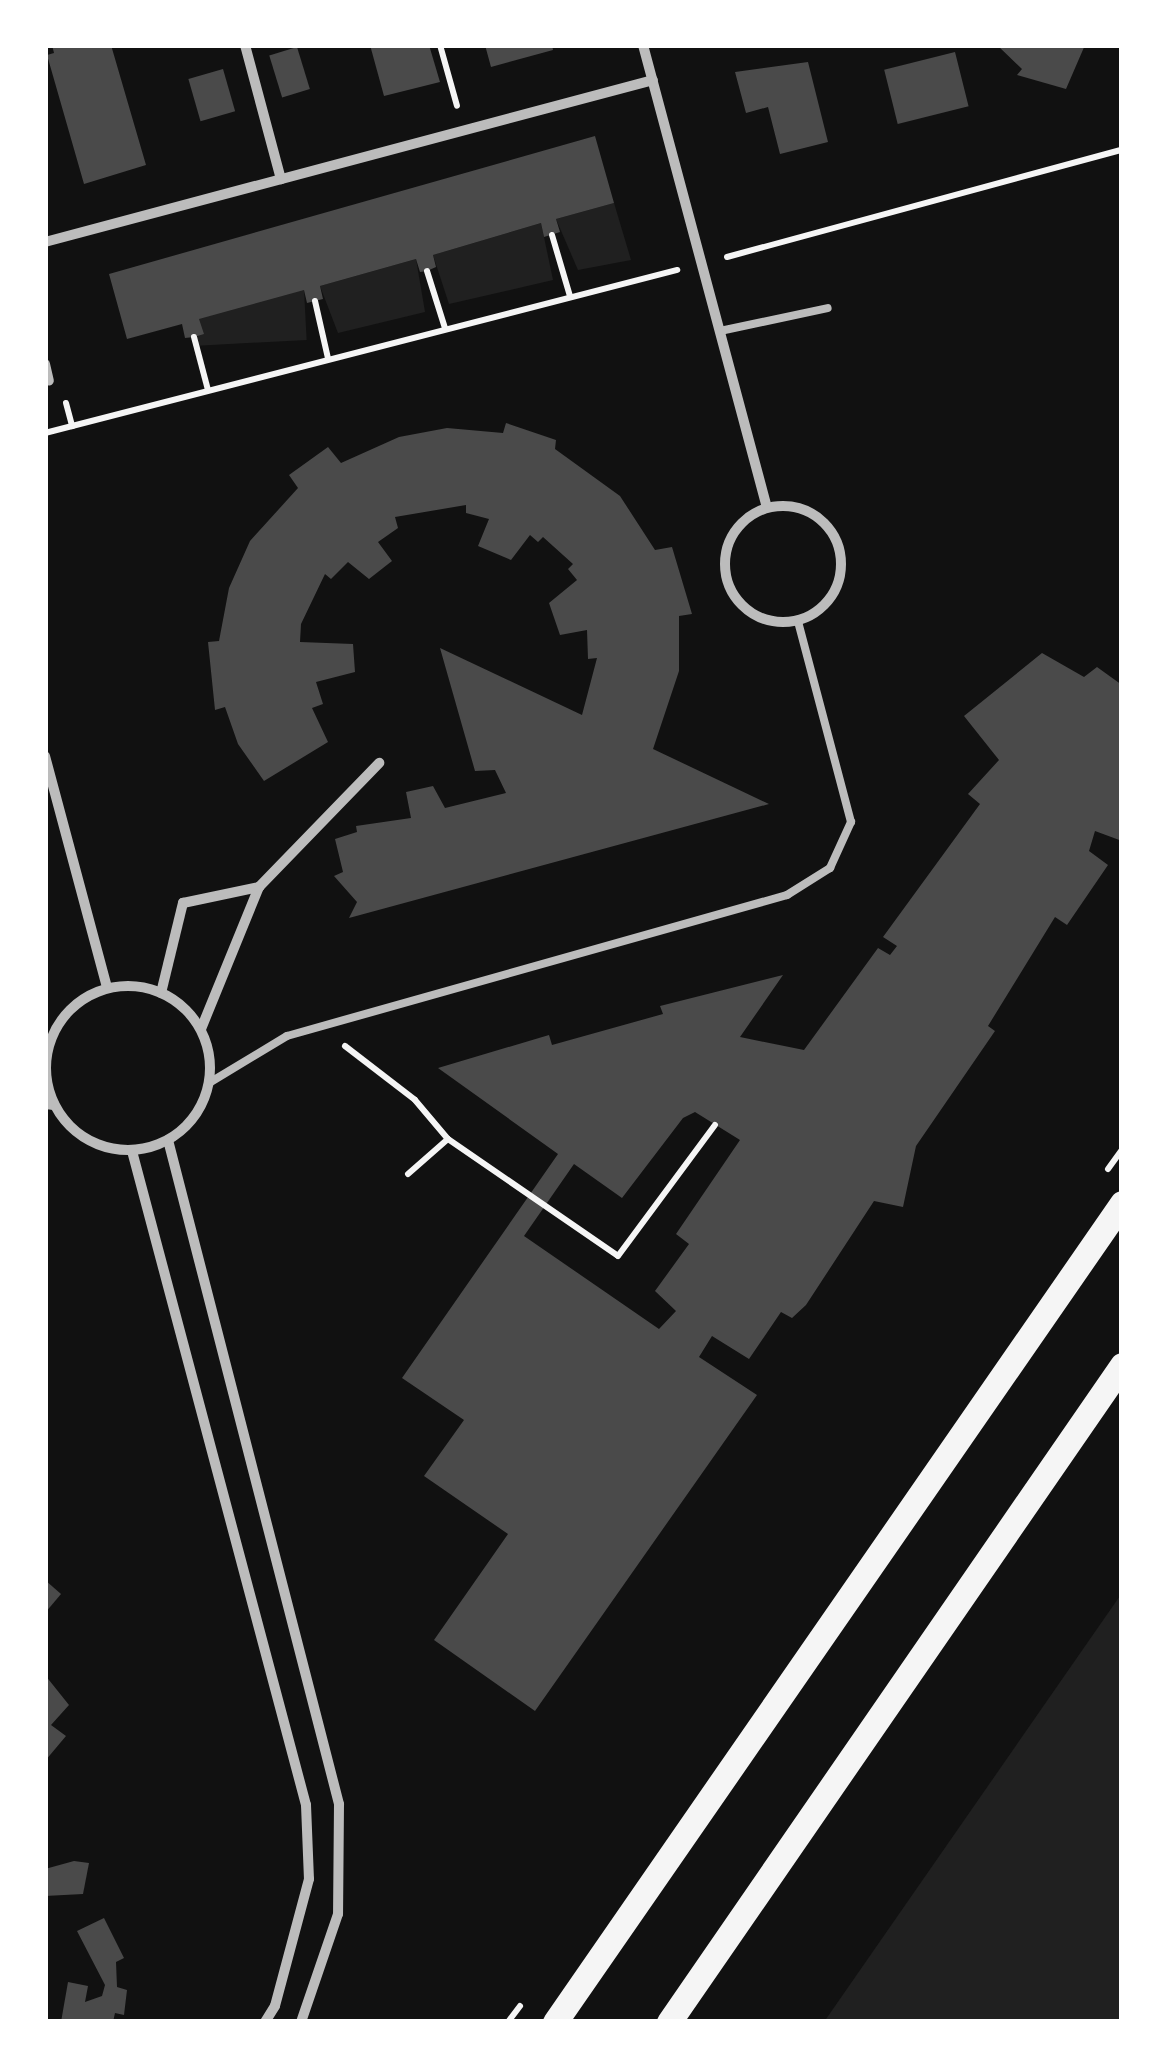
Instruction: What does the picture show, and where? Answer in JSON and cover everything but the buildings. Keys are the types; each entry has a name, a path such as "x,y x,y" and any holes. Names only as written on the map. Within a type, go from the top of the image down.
{"main road":[{"path":"555,2022 1122,1202"},
{"path":"669,2022 1122,1365"}],"street":[{"path":"245,45 281,179"},
{"path":"644,45 767,508"},
{"path":"45,242 653,80"},
{"path":"45,364 49,381"},
{"path":"767,508 804,509 820,518 840,548 838,585 828,601 798,620 758,617 730,588 725,559 735,530 767,508"},
{"path":"45,756 107,988"},
{"path":"201,1030 161,992 107,988 84,998 52,1034 46,1070 50,1105 86,1140 132,1151 168,1140 187,1126 209,1083 201,1030 259,887 378,762"},
{"path":"161,992 183,902 259,887"},
{"path":"168,1140 339,1804 338,1914 301,2022"},
{"path":"132,1151 306,1805 309,1879 275,2006 265,2022"}],"lane":[{"path":"720,330 828,308"},
{"path":"209,1083 286,1036 787,895 830,868 852,822 798,620"}],"path":[{"path":"440,45 464,130"},
{"path":"45,433 702,264 1122,150"},
{"path":"552,234 570,296"},
{"path":"427,271 445,328"},
{"path":"315,301 328,359"},
{"path":"194,337 208,390"},
{"path":"321,1026 415,1100 448,1139 618,1256 714,1125"},
{"path":"408,1174 448,1139"}],"shaded area":[{"path":"614,203 631,260 578,270 556,219"},
{"path":"541,223 553,280 449,304 433,255"},
{"path":"416,259 425,312 338,333 320,286"},
{"path":"304,290 307,340 198,346 195,296"},
{"path":"1122,1593 1122,2022 824,2022"}]}
